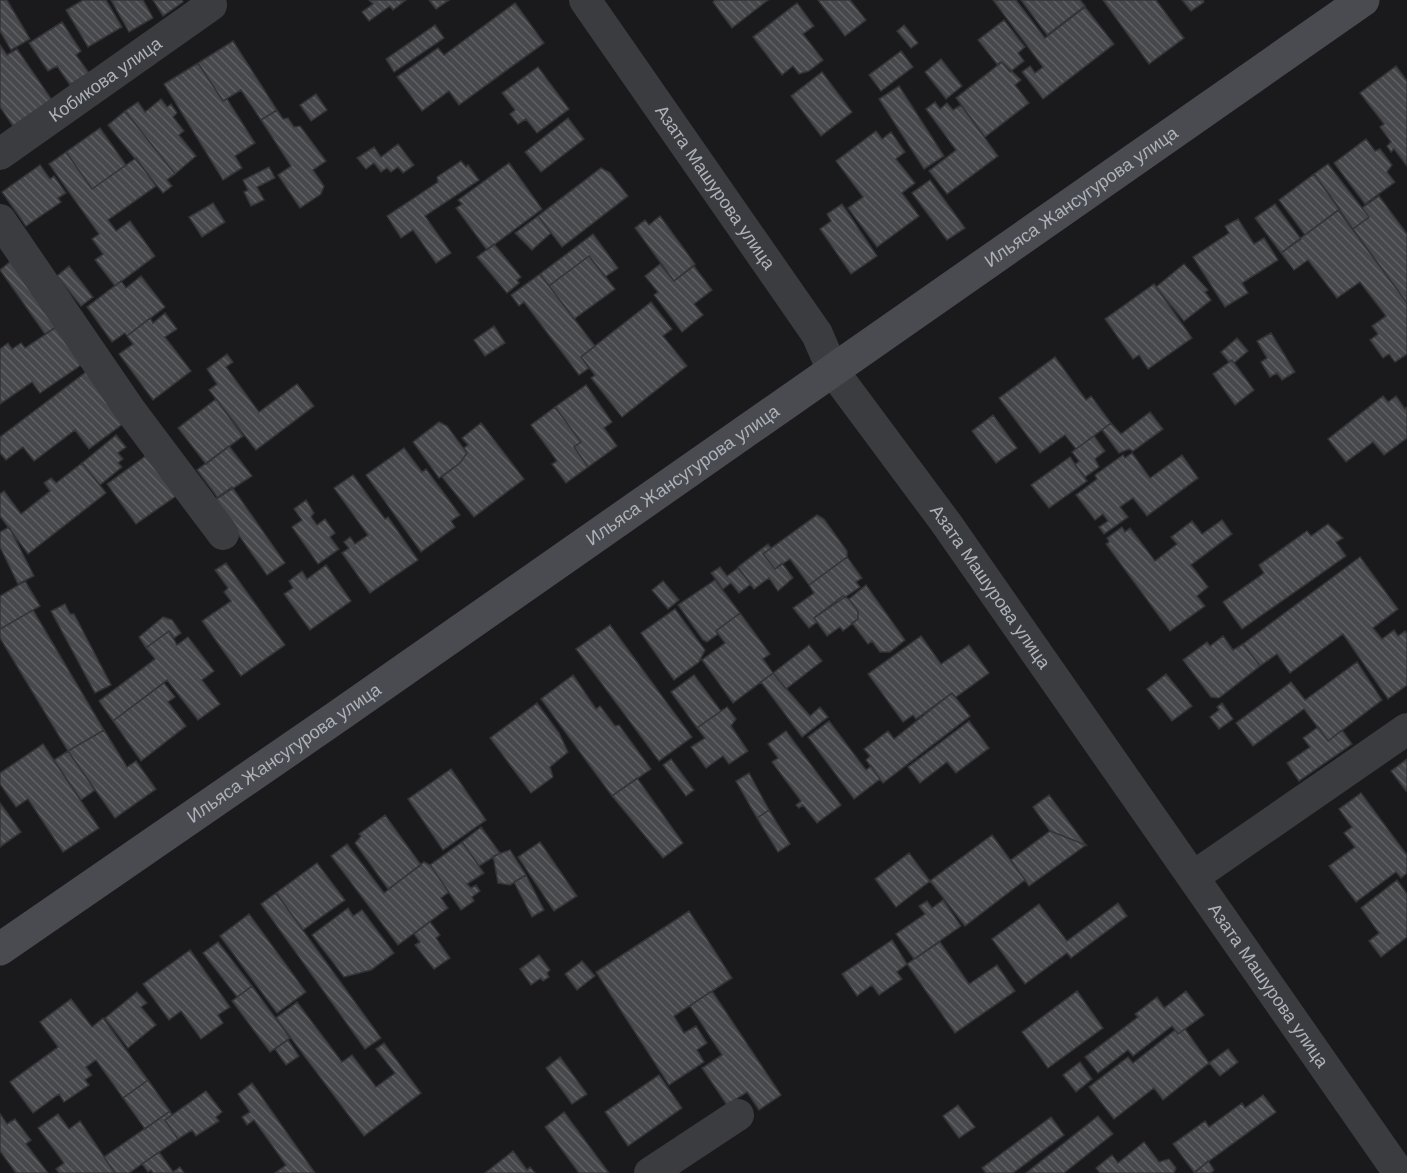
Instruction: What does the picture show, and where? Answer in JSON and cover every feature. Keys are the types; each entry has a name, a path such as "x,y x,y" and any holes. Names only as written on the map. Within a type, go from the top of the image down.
{"street":[{"name":"Азата Машурова улица","path":"585,0 817,334 833,371 952,532 1399,1173"},
{"name":"Ильяса Жансугурова улица","path":"0,949 1363,0"},
{"name":"Кобикова улица","path":"0,154 211,5"},
{"path":"0,220 130,410 223,534"},
{"path":"1193,878 1407,729"},
{"path":"650,1173 738,1115"}],"building":[{"path":"0,0 7,0 30,39 11,50 0,31"},
{"path":"83,0 106,0 122,27 88,47 66,10"},
{"path":"111,0 143,0 153,18 129,32"},
{"path":"153,0 182,0 183,2 163,16"},
{"path":"369,0 406,0 393,10 390,6 369,21 362,12 373,4"},
{"path":"429,0 449,0 436,9"},
{"path":"715,0 768,0 732,28 713,2"},
{"path":"818,0 850,0 866,20 845,36"},
{"path":"993,0 1016,0 1045,38 1085,7 1114,44 1043,99 1022,72 1030,66 1035,73 1043,67"},
{"path":"1021,0 1080,0 1085,6 1047,35"},
{"path":"1103,0 1156,0 1184,38 1149,64"},
{"path":"1182,0 1203,0 1204,2 1191,11"},
{"path":"515,3 544,43 459,105 449,91 422,111 397,77 438,48 444,55"},
{"path":"797,3 814,26 803,34 823,60 809,71 799,74 793,66 782,75 753,37"},
{"path":"1004,20 1025,47 1018,53 1024,61 1010,72 1002,62 997,64 978,40"},
{"path":"62,22 81,51 76,55 89,73 70,85 57,66 48,71 29,43"},
{"path":"435,25 444,38 394,72 386,59"},
{"path":"904,25 918,43 911,48 897,31"},
{"path":"233,41 277,110 261,120 241,90 223,101 198,63"},
{"path":"0,45 7,55 17,49 52,100 13,126 0,107"},
{"path":"901,51 913,67 881,91 869,75"},
{"path":"941,59 962,86 946,99 925,72"},
{"path":"1002,62 1021,80 1015,85 1029,103 985,137 956,98"},
{"path":"198,63 223,101 227,99 255,143 235,156 242,168 223,180 164,84"},
{"path":"1396,66 1407,81 1407,166 1394,149 1391,152 1387,146 1391,142 1380,127 1384,124 1360,93"},
{"path":"538,67 569,109 537,133 526,119 518,124 510,114 515,110 502,93"},
{"path":"822,72 852,112 821,136 791,96"},
{"path":"899,86 944,156 924,169 879,99"},
{"path":"316,94 327,110 311,121 300,105"},
{"path":"161,99 167,107 171,104 177,113 173,117 184,131 179,135 196,156 175,174 125,111 138,102 145,112"},
{"path":"935,102 940,109 947,103 953,110 961,105 998,156 947,194 929,171 956,150 926,109"},
{"path":"277,110 283,119 288,118 294,127 300,126 326,161 313,170 324,186 321,194 300,208 278,175 291,166 261,120"},
{"path":"125,111 175,174 167,180 172,186 163,193 108,125"},
{"path":"568,118 584,139 541,172 525,152"},
{"path":"100,128 126,165 92,189 66,152"},
{"path":"876,131 882,139 891,132 905,152 896,159 915,183 902,193 919,216 877,247 848,208 863,197 836,161"},
{"path":"1366,139 1375,151 1380,149 1392,165 1387,172 1395,182 1365,204 1334,163"},
{"path":"398,144 414,165 403,173 398,167 391,172 387,168 381,172 374,163 366,169 357,158 374,147 381,157"},
{"path":"66,152 92,189 136,158 156,186 108,220 116,231 130,221 155,256 115,286 95,260 103,254 92,239 99,234 49,164"},
{"path":"461,161 466,167 468,165 479,180 425,216 451,253 436,263 413,230 401,238 387,216 438,182 437,177"},
{"path":"509,163 542,209 487,250 456,208 462,204 458,200"},
{"path":"1328,164 1369,217 1353,229 1314,174"},
{"path":"40,165 50,179 54,176 66,193 58,198 61,202 26,226 2,192"},
{"path":"269,167 275,178 257,187 264,200 251,206 244,192 248,190 243,180"},
{"path":"601,168 610,173 628,196 562,247 538,216"},
{"path":"1314,174 1340,209 1305,235 1279,200"},
{"path":"930,180 965,228 947,240 912,193"},
{"path":"1379,196 1407,234 1407,303 1353,229 1369,217 1362,208"},
{"path":"213,203 225,222 202,237 189,217"},
{"path":"842,204 877,256 851,274 820,229 831,221 827,214"},
{"path":"1275,204 1301,239 1281,253 1255,218"},
{"path":"1338,210 1407,303 1407,354 1395,362 1389,354 1383,358 1370,340 1378,334 1372,326 1386,316 1360,282 1337,298 1308,260 1294,270 1281,253"},
{"path":"538,216 551,233 532,250 515,233"},
{"path":"660,216 695,264 674,281 635,228 645,220 649,225"},
{"path":"1238,219 1254,244 1264,238 1278,260 1242,283 1248,293 1225,307 1193,257 1229,233 1225,226"},
{"path":"593,234 618,268 605,277 589,256 549,286 540,274"},
{"path":"494,244 521,277 517,280 519,283 507,293 477,257"},
{"path":"589,256 615,289 574,319 549,286"},
{"path":"12,260 58,326 45,334 0,270"},
{"path":"660,264 674,281 694,266 712,290 694,304 703,315 682,332 654,295 658,292 645,276"},
{"path":"1184,264 1208,290 1205,292 1211,300 1184,321 1156,287"},
{"path":"69,266 93,297 81,306 57,276"},
{"path":"540,274 595,346 581,357 589,368 579,375 524,302 519,306 511,295"},
{"path":"141,276 165,307 127,336 125,333 112,342 87,307 121,281 126,288"},
{"path":"1154,284 1192,338 1148,369 1139,355 1133,359 1105,319"},
{"path":"651,302 672,329 663,336 687,366 622,417 591,378 595,375 581,357"},
{"path":"165,313 177,329 165,337 191,371 153,400 119,354 133,344 127,336 150,318 153,323"},
{"path":"58,326 84,363 40,393 32,382 0,404 0,349 8,343 12,349 21,343 25,348"},
{"path":"494,326 505,343 485,356 474,340"},
{"path":"1271,333 1295,372 1282,380 1277,373 1270,377 1261,362 1267,358 1257,341"},
{"path":"1237,338 1248,351 1234,363 1232,360 1229,362 1221,352"},
{"path":"227,354 233,362 226,367 259,412 297,384 314,406 256,450 209,390 217,384 207,369"},
{"path":"1055,357 1086,400 1091,396 1111,423 1076,449 1065,435 1040,453 999,398"},
{"path":"1232,360 1254,390 1235,405 1213,374"},
{"path":"90,369 128,420 89,449 75,430 34,461 23,447 6,460 0,453 0,437"},
{"path":"586,385 612,422 604,428 617,446 588,467 574,447 581,442 555,407"},
{"path":"1383,396 1388,402 1396,396 1405,409 1407,407 1407,438 1384,455 1373,442 1346,462 1328,439"},
{"path":"216,399 243,436 206,464 178,428"},
{"path":"555,407 581,442 574,447 588,467 566,483 552,464 557,461 531,425"},
{"path":"1150,412 1163,429 1133,451 1129,449 1119,453 1102,430 1111,423 1121,434"},
{"path":"993,415 1017,448 996,463 972,431"},
{"path":"439,422 447,426 467,453 460,463 439,478 413,442"},
{"path":"481,423 524,479 474,517 442,477 460,463 467,453 464,448 468,445 462,438"},
{"path":"116,435 126,447 118,453 123,459 118,463 122,467 100,485 82,463"},
{"path":"1094,436 1105,451 1095,459 1099,467 1085,477 1075,465 1079,461 1072,452"},
{"path":"229,446 252,476 218,498 197,470"},
{"path":"404,448 422,472 426,469 460,515 451,521 455,527 421,552 366,475"},
{"path":"1132,453 1150,478 1182,455 1198,478 1147,516 1133,498 1120,507 1128,517 1104,534 1099,527 1108,521 1103,514 1095,520 1076,495 1097,479 1095,475 1123,455 1125,458"},
{"path":"147,455 176,496 136,524 107,484"},
{"path":"1070,457 1087,481 1049,508 1031,485"},
{"path":"82,463 106,493 28,554 0,516 0,494 4,491 21,514 50,491 44,483 51,478 56,483"},
{"path":"353,475 385,519 388,517 418,560 370,593 342,553 349,548 344,542 350,537 355,544 368,535 334,488"},
{"path":"232,487 285,563 267,575 214,500"},
{"path":"306,500 314,513 311,517 317,525 325,519 335,533 330,537 339,549 318,564 292,527 302,520 294,509"},
{"path":"817,515 824,519 847,551 847,557 809,585 790,559 775,569 763,554"},
{"path":"1222,520 1232,534 1191,565 1208,587 1197,596 1205,606 1170,631 1106,544 1109,542 1107,538 1122,527 1125,532 1130,528 1155,561 1177,544 1171,537 1192,521 1202,534"},
{"path":"1328,524 1343,538 1336,542 1346,556 1242,629 1223,602 1264,573 1259,565 1307,531 1311,536"},
{"path":"9,527 34,576 18,584 0,547 0,532"},
{"path":"768,544 771,548 763,554 775,569 782,563 793,578 778,591 769,578 754,589 738,567"},
{"path":"847,557 862,578 856,582 860,587 814,618 817,622 809,628 793,608 814,593 809,585"},
{"path":"1360,557 1398,609 1373,628 1382,639 1394,630 1398,636 1405,631 1407,634 1407,685 1388,699 1343,634 1290,673 1277,654 1260,666 1243,644"},
{"path":"226,563 285,645 241,676 202,621 231,601 224,592 228,588 215,570"},
{"path":"326,565 351,601 310,630 284,594 293,588 289,581 302,571 307,579"},
{"path":"720,567 727,576 738,568 751,584 739,593 731,583 723,589 711,573"},
{"path":"715,580 740,613 716,631 718,634 707,642 703,640 678,605"},
{"path":"25,581 40,606 0,629 0,596"},
{"path":"663,581 679,600 668,609 652,590"},
{"path":"866,585 905,640 890,652 880,652 872,641 868,644 852,623 858,619 858,611 849,599"},
{"path":"843,596 849,599 858,611 858,619 843,631 840,627 827,636 814,618"},
{"path":"65,604 70,614 74,614 111,685 95,693 51,611"},
{"path":"675,609 705,650 699,662 674,680 641,633"},
{"path":"33,610 104,730 68,751 0,638 0,629"},
{"path":"740,613 770,654 763,659 773,673 733,703 702,660 725,643 716,631"},
{"path":"163,617 172,620 181,633 174,638 169,631 146,648 139,637"},
{"path":"610,625 692,737 659,761 576,649"},
{"path":"169,631 177,645 188,637 214,671 202,680 220,704 198,720 167,680 113,721 99,701 155,659 146,648"},
{"path":"921,636 941,664 969,645 989,673 956,697 952,693 916,719 913,715 903,722 868,674"},
{"path":"1223,636 1233,650 1243,644 1260,666 1219,698 1211,697 1183,660 1207,642 1210,646"},
{"path":"809,645 822,661 786,689 773,673"},
{"path":"1357,662 1382,700 1328,741 1304,709 1253,746 1236,723 1291,682 1305,700"},
{"path":"773,673 810,716 820,707 828,717 802,737 761,682"},
{"path":"1166,674 1192,706 1172,721 1147,689"},
{"path":"573,675 596,709 600,706 615,726 619,725 651,769 612,796 541,699"},
{"path":"694,675 721,711 697,728 671,692"},
{"path":"164,683 175,697 168,702 186,726 141,761 113,721"},
{"path":"952,693 970,716 883,783 866,760 870,756 864,749 888,731 894,739"},
{"path":"537,703 559,733 568,752 550,767 553,777 531,793 490,738"},
{"path":"1222,703 1233,719 1219,729 1210,717 1219,710 1217,707"},
{"path":"727,707 736,719 731,726 748,751 729,764 723,756 706,768 691,747 705,738 697,728"},
{"path":"829,721 866,770 871,766 880,779 854,799 808,737"},
{"path":"969,721 989,748 956,773 947,762 920,783 908,767"},
{"path":"1318,727 1328,741 1342,730 1352,744 1299,781 1287,763 1310,747 1303,738"},
{"path":"104,730 127,767 136,761 156,789 115,818 68,751"},
{"path":"786,731 841,805 817,823 803,805 799,808 796,805 801,801 772,762 778,758 768,744"},
{"path":"43,744 99,828 63,852 28,799 16,807 0,784 0,773"},
{"path":"68,751 95,790 81,800 54,760"},
{"path":"671,759 694,790 686,796 663,765"},
{"path":"1407,759 1407,790 1406,791 1391,771"},
{"path":"451,769 486,820 443,850 408,799"},
{"path":"749,773 769,810 757,818 736,781"},
{"path":"637,778 683,843 663,858 612,796"},
{"path":"1361,793 1407,855 1407,873 1401,878 1396,872 1356,902 1329,866 1355,847 1344,833 1352,827 1339,809"},
{"path":"1049,795 1086,845 1050,831 1033,807"},
{"path":"0,803 21,832 0,847"},
{"path":"769,810 790,844 778,852 757,818"},
{"path":"385,815 421,865 388,889 355,843 361,836 359,834"},
{"path":"481,827 500,853 479,866 462,842"},
{"path":"1050,831 1086,845 1029,886 1011,860"},
{"path":"992,835 1025,880 965,926 930,881"},
{"path":"462,842 484,873 467,884 471,888 476,885 480,891 472,897 474,901 461,910 430,865"},
{"path":"540,842 577,896 554,911 518,857"},
{"path":"347,844 384,893 424,862 430,865 449,892 441,898 448,908 398,945 331,856"},
{"path":"510,850 526,875 510,885 498,883 493,856"},
{"path":"909,853 930,881 896,907 875,879"},
{"path":"317,863 345,900 303,930 276,893"},
{"path":"526,875 544,910 532,917 514,882"},
{"path":"1397,880 1407,894 1407,937 1381,957 1369,941 1379,933 1361,908"},
{"path":"276,893 381,1038 365,1049 261,904"},
{"path":"943,900 961,926 914,959 896,934 925,914 919,906 927,901 932,908"},
{"path":"1118,903 1127,916 1071,958 1067,953 1025,984 992,939 1039,904 1067,941"},
{"path":"348,908 353,916 362,910 394,953 371,970 344,977 312,935"},
{"path":"689,911 732,978 674,1016 684,1033 696,1026 707,1043 697,1050 704,1062 669,1085 596,972"},
{"path":"249,914 306,992 277,1013 220,936"},
{"path":"430,922 440,935 436,938 450,958 434,969 415,945 420,942 414,934"},
{"path":"892,940 907,964 897,972 902,979 879,995 872,985 857,996 842,974"},
{"path":"218,942 252,986 237,997 203,953"},
{"path":"940,942 969,984 997,965 1015,991 955,1033 907,964"},
{"path":"190,950 230,1007 218,1015 223,1023 201,1039 181,1011 169,1020 143,984"},
{"path":"539,955 550,970 547,973 549,977 543,981 541,978 531,985 520,969"},
{"path":"582,961 595,976 577,990 565,974"},
{"path":"252,986 290,1038 270,1052 232,1001"},
{"path":"712,991 781,1095 759,1110 747,1092 727,1105 702,1068 722,1055 690,1006"},
{"path":"1077,991 1103,1028 1048,1068 1022,1032"},
{"path":"1186,991 1204,1015 1178,1034 1172,1026 1133,1056 1128,1050 1098,1073 1085,1057 1138,1017 1135,1014 1157,997 1164,1008"},
{"path":"137,992 147,1003 141,1007 156,1025 128,1048 105,1018"},
{"path":"71,999 92,1027 103,1018 148,1080 123,1098 96,1060 86,1067 92,1075 85,1080 89,1085 64,1102 59,1094 33,1113 10,1082 58,1047 40,1022"},
{"path":"297,1002 342,1062 352,1055 376,1087 395,1073 376,1049 384,1043 421,1093 364,1136 276,1018"},
{"path":"1185,1029 1209,1063 1163,1100 1154,1088 1114,1119 1089,1087 1128,1057 1133,1063 1175,1030 1178,1034"},
{"path":"288,1040 299,1056 286,1065 275,1049"},
{"path":"1228,1049 1238,1062 1220,1076 1209,1063"},
{"path":"560,1057 587,1094 572,1104 546,1068"},
{"path":"1080,1062 1092,1079 1076,1092 1063,1075"},
{"path":"659,1075 682,1108 628,1146 605,1112"},
{"path":"148,1080 170,1111 145,1129 123,1098"},
{"path":"252,1083 315,1173 275,1173 286,1165 254,1120 247,1125 242,1117 250,1112 238,1094"},
{"path":"206,1091 222,1112 216,1117 219,1121 196,1136 192,1130 178,1139 165,1120"},
{"path":"1263,1095 1276,1112 1194,1172 1173,1144 1205,1121 1209,1127 1242,1103 1245,1108"},
{"path":"958,1105 975,1127 959,1138 943,1116"},
{"path":"170,1111 172,1115 165,1120 178,1139 129,1173 115,1173 104,1157"},
{"path":"564,1112 609,1173 579,1173 545,1127"},
{"path":"0,1114 7,1124 15,1119 31,1140 26,1144 48,1173 16,1173 0,1151"},
{"path":"58,1114 69,1129 80,1121 115,1173 59,1173 56,1169 64,1163 38,1128"},
{"path":"1098,1116 1113,1134 1064,1173 1026,1173"},
{"path":"1051,1117 1064,1135 1013,1173 986,1173 982,1168"},
{"path":"1144,1142 1159,1162 1169,1159 1176,1168 1174,1173 1100,1173 1096,1168 1112,1155 1118,1163"},
{"path":"513,1151 527,1170 530,1167 535,1173 485,1173"},
{"path":"159,1152 173,1172 180,1167 184,1173 153,1173 151,1170 148,1172 142,1164"},
{"path":"1208,1161 1214,1170 1211,1173 1195,1173"}]}
